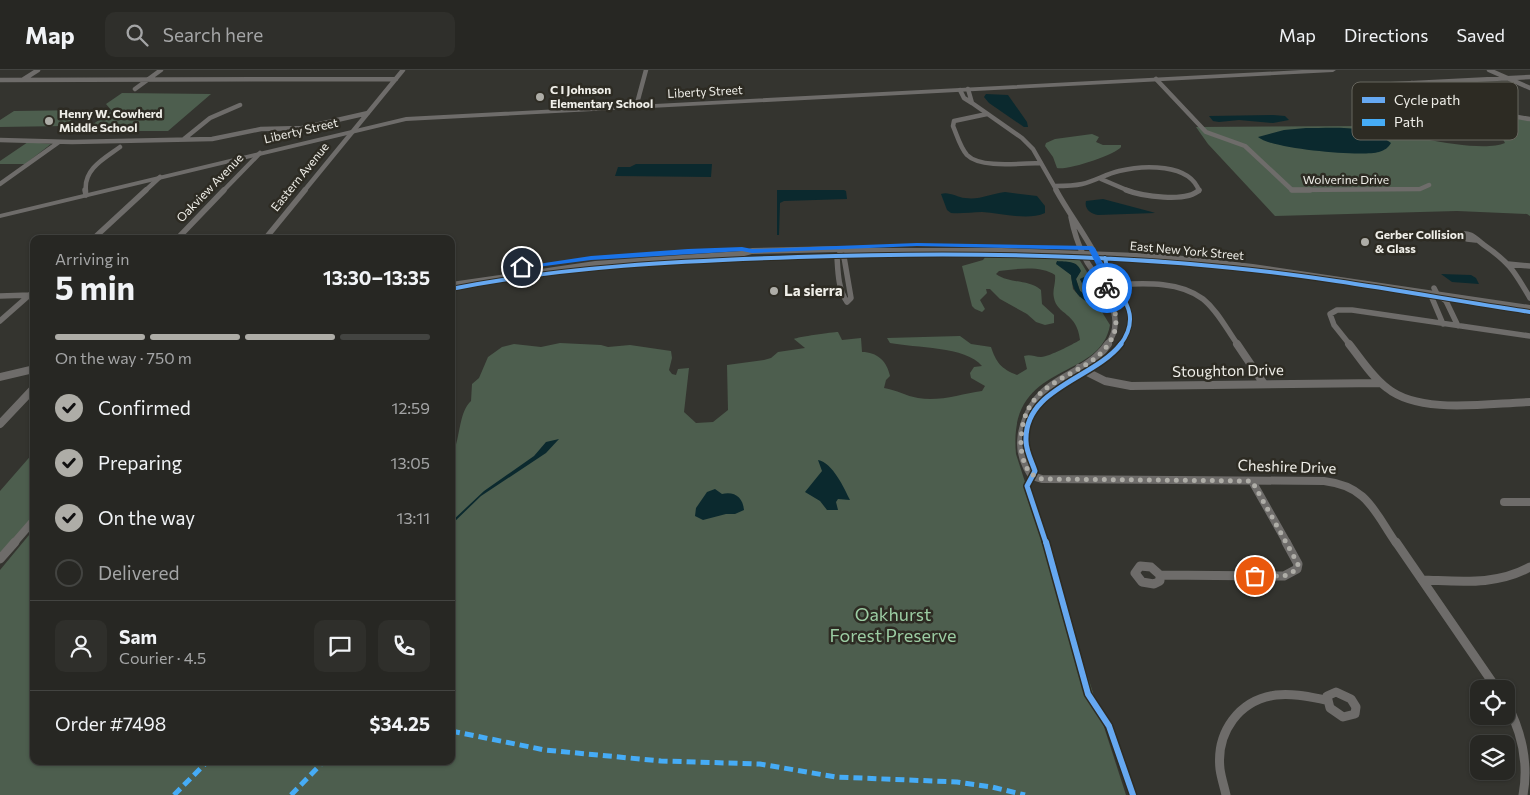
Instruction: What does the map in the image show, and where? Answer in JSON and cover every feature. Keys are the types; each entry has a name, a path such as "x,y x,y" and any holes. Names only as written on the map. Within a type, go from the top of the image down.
{"main road":[{"name":"East New York Street","path":"455,278 533,265 618,255 742,249 752,251 840,252 962,250 1179,253 1227,258 1530,308"},
{"name":"East New York Street","path":"455,284 582,264 661,257 741,254 752,251"},
{"name":"East New York Street","path":"1435,291 1530,302"},
{"path":"0,377 30,371"},
{"path":"0,383 30,377"}],"street":[{"path":"22,80 38,70"},
{"path":"135,89 161,70"},
{"name":"Eastern Avenue","path":"269,235 403,70"},
{"path":"636,107 646,70"},
{"name":"Liberty Street","path":"0,216 354,130 414,118 1333,70"},
{"path":"1489,70 1517,82"},
{"path":"1495,70 1508,78"},
{"path":"1431,82 1530,77"},
{"path":"0,80 396,79"},
{"name":"Wolverine Drive","path":"1156,79 1206,132 1246,146 1292,190 1418,189 1429,185"},
{"path":"1518,83 1530,88"},
{"path":"968,89 972,103"},
{"path":"960,90 964,98 1022,138 1033,149 1071,217 1082,230 1098,280 1106,285 1167,285 1189,291 1204,299 1213,308 1264,384"},
{"path":"184,139 212,115 221,110 240,105"},
{"path":"0,140 59,142 223,138 261,128 302,128 368,113"},
{"path":"987,114 954,121 954,126 967,155 972,159 986,163 1041,163"},
{"path":"1,183 59,142"},
{"path":"86,195 84,186 86,176 120,147"},
{"name":"Oakview Avenue","path":"181,235 260,153"},
{"path":"1055,186 1084,184 1102,179 1120,170 1167,169 1189,176 1197,184 1198,191 1188,196 1147,196 1130,192 1102,179"},
{"path":"96,235 160,177"},
{"path":"1071,217 1074,232 1106,278 1106,285 1116,314 1116,328 1113,337 1104,350 1079,368"},
{"path":"1476,240 1492,249 1508,264 1530,298"},
{"path":"840,252 844,257 851,298 847,302 843,298 839,277 837,257 840,252"},
{"path":"1508,264 1530,266"},
{"path":"1443,324 1432,298 1435,291 1446,301 1458,326"},
{"path":"0,296 30,294"},
{"path":"0,322 30,296"},
{"path":"1530,336 1352,310 1337,310 1330,314 1334,325 1381,383 1394,394 1424,404 1530,402"},
{"name":"Stoughton Drive","path":"1079,368 1105,381 1131,386 1381,383"},
{"name":"Cheshire Drive","path":"1079,368 1050,384 1037,395 1029,407 1020,439 1024,463 1032,476 1042,479 1324,481 1351,486 1365,497 1491,680"},
{"path":"0,424 30,392"},
{"path":"1160,575 1284,576 1296,570 1298,564 1293,553 1252,481"},
{"path":"1504,502 1530,502"},
{"path":"0,559 30,525"},
{"path":"1422,580 1494,580 1510,577 1529,570"},
{"path":"1226,795 1219,772 1219,748 1222,734 1236,713 1254,701 1276,695 1300,694 1326,700"},
{"path":"1515,717 1526,747 1528,773 1523,795"}],"green space":[{"path":"122,93 211,94 168,131 83,131 112,111 106,104"},
{"path":"86,110 64,126 0,127 0,120 14,111"},
{"path":"1518,119 1530,121 1530,216 1527,214 1457,211 1275,216 1208,144 1196,127 1352,126 1352,140 1430,140 1478,146 1493,146 1505,143 1503,140 1518,140"},
{"path":"1092,134 1099,137 1096,142 1103,145 1121,145 1121,147 1110,154 1090,162 1057,168 1053,157 1045,146 1046,143 1055,139"},
{"path":"28,142 51,144 25,164 0,164 0,161"},
{"name":"Oakhurst Forest Preserve","path":"986,256 1079,259 1098,290 1103,303 1102,305 1092,305 1102,312 1110,325 1103,343 1090,356 1039,387 1025,402 1017,424 1016,454 1126,795 0,795 0,570 30,534 30,765 455,765 455,448 462,416 471,401 472,384 479,378 488,357 502,347 514,344 541,347 560,343 608,347 630,345 671,351 672,358 669,370 672,374 676,375 678,369 689,368 684,412 696,423 713,422 728,410 727,365 764,360 771,358 778,352 805,348 794,339 838,332 842,340 861,338 862,352 867,352 881,358 889,371 890,376 886,380 884,388 926,399 982,391 985,386 971,378 970,373 974,367 982,366 974,359 952,351 890,343 887,338 960,336 971,344 991,347 1000,364 1017,375 1027,369 1024,356 1045,356 1080,340 1075,324 1056,304 1054,295 1055,275 1043,270 1028,268 999,271 996,274 1007,279 1030,284 1041,290 1042,304 1054,315 1054,323 1045,325 1036,322 1027,314 1000,299 990,289 986,289 987,293 980,300 985,309 982,312 975,309 972,306 962,266 983,260","holes":["1056,262 1076,264 1080,272 1076,279 1080,291 1084,294 1087,293 1080,279 1086,278 1094,296 1080,297 1073,289 1071,275"]},
{"path":"30,457 30,520 3,552 0,552 0,491"}],"water":[{"path":"986,94 1008,95 1027,122 1028,127 1024,127 989,103 984,97"},
{"path":"1209,116 1285,116 1289,120 1273,123 1239,120 1219,122 1213,121"},
{"path":"1350,128 1352,128 1352,140 1386,140 1391,143 1386,149 1379,152 1336,153 1280,145 1258,137 1284,130"},
{"path":"636,164 712,164 711,177 615,176 618,167 630,167"},
{"path":"777,190 844,190 846,191 847,199 784,201 780,203 779,235 777,235"},
{"path":"1005,192 1037,196 1045,206 1045,213 1022,216 982,212 951,213 947,210 941,194 947,193 962,197 980,198"},
{"path":"1103,199 1155,213 1098,215 1093,214 1087,209 1086,201"},
{"path":"1057,261 1071,262 1079,267 1081,271 1076,279 1080,291 1084,294 1087,293 1080,279 1084,277 1091,288 1094,301 1087,302 1080,297 1072,284 1071,275 1056,264"},
{"path":"1441,274 1471,275 1476,278 1479,284 1452,282"},
{"path":"559,439 546,453 481,496 455,521 455,518 484,491 534,456 546,442"},
{"path":"818,460 833,471 850,500 838,499 836,502 838,510 827,510 820,501 805,492 822,471"},
{"path":"715,489 722,494 730,493 740,498 744,510 735,514 726,514 703,520 695,516 696,508 707,492"}],"marked path":[{"path":"455,732 545,750 661,761 760,764 836,777 957,782 992,787 1025,795"},
{"path":"174,795 204,765"},
{"path":"291,795 320,765"}],"cycle path":[{"path":"455,288 531,275 650,263 877,255 984,254 1090,256 1238,268 1530,312"},
{"path":"1105,258 1106,266 1121,290 1129,311 1130,317 1125,338 1113,354 1039,404 1028,420 1026,441 1035,471 1027,486 1043,531 1088,694 1109,726 1133,795"}],"way so far":[{"path":"1107,288 1116,314 1116,328 1113,337 1104,350 1095,358 1050,384 1037,395 1029,407 1024,419 1020,439 1021,452 1027,470 1032,476 1042,479 1252,481 1298,564 1296,570 1284,576 1255,576"}],"place":[{"name":"C I Johnson Elementary School","path":"540,97"},
{"name":"Henry W. Cowherd Middle School","path":"49,121"},
{"name":"Gerber Collision & Glass","path":"1365,242"},
{"name":"La sierra","path":"774,291"}],"route":[{"path":"522,267 643,253 742,249 752,251 840,249 848,246 917,244 1092,248 1106,278 1107,288"}]}
